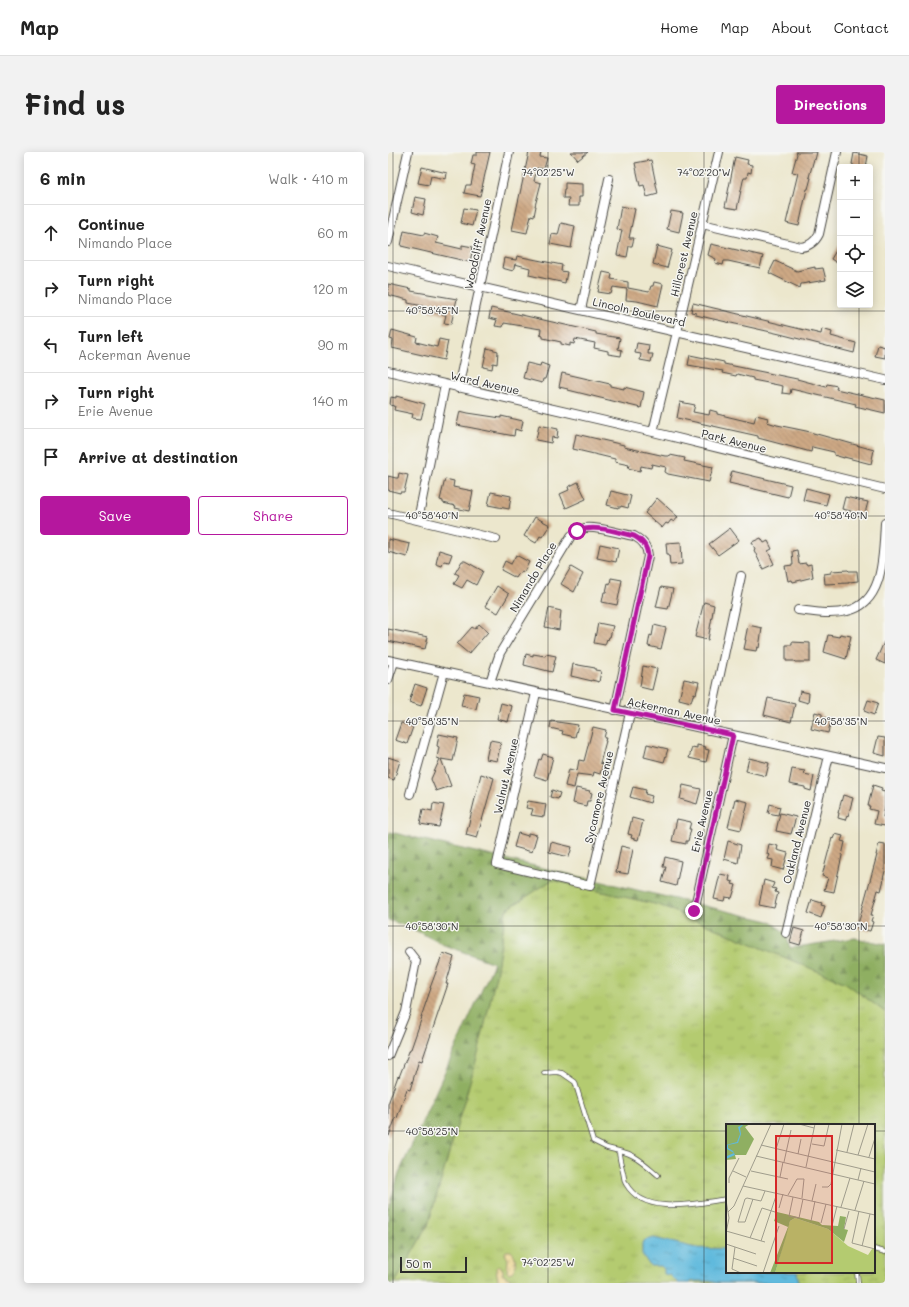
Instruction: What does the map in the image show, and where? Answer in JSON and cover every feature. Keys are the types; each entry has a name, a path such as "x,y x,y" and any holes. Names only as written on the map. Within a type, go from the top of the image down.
{"street":[{"path":"388,242 408,152"},
{"name":"Woodcliff Avenue","path":"458,388 509,152"},
{"name":"Hillcrest Avenue","path":"653,432 719,152"},
{"path":"702,224 801,247 806,247 812,244 819,234 837,152"},
{"path":"581,310 609,179"},
{"name":"Lincoln Boulevard","path":"388,266 885,380"},
{"name":"Ward Avenue","path":"388,371 577,415"},
{"path":"418,520 446,385"},
{"name":"Park Avenue","path":"577,415 653,432 885,489"},
{"path":"388,513 496,539"},
{"path":"798,610 827,613 846,612 860,606 873,591 882,569 885,523"},
{"name":"Nimando Place","path":"490,682 500,653 571,536 584,528 592,528 634,536 645,544 648,556 615,710"},
{"path":"708,730 741,576"},
{"path":"388,680 391,661"},
{"name":"Ackerman Avenue","path":"391,661 885,768"},
{"path":"410,794 444,672"},
{"name":"Walnut Avenue","path":"536,692 497,864 590,886"},
{"name":"Sycamore Avenue","path":"590,886 630,713"},
{"name":"Erie Avenue","path":"694,911 733,735"},
{"name":"Oakland Avenue","path":"786,933 829,756"},
{"path":"388,1056 406,1012 416,961 409,952"}],"lane":[{"path":"544,1073 562,1073 575,1082 593,1142 607,1148 628,1152 640,1159 658,1175"},
{"path":"619,1151 626,1184 638,1198 660,1205 677,1205 726,1199"},
{"path":"875,1249 885,1252"},
{"path":"857,1273 858,1283"}],"green space":[{"path":"390,832 769,921 786,933 790,948 855,938 885,944 885,1012 846,983 659,905 552,880 506,910 496,975 478,1054 428,1225 395,1283 388,1283 388,1210 399,1173 494,963 444,945 409,927 388,920 388,838"},
{"path":"552,880 659,905 846,983 885,1012 885,1283 395,1283 428,1225 478,1054 496,975 506,910"}],"sand":[{"path":"506,1251 511,1251 516,1260 514,1271 509,1273 507,1272 508,1259 505,1254"},
{"path":"499,1265 503,1270 503,1275 515,1283 500,1283 498,1281 496,1268"}],"water":[{"path":"654,1238 696,1248 726,1249 726,1273 797,1273 799,1283 718,1283 710,1281 691,1281 689,1283 678,1283 670,1275 664,1274 664,1269 661,1266 650,1266 642,1254 642,1243 645,1240"}],"building":[{"path":"477,152 490,152 480,196 464,193 466,185 471,185 475,165 471,164 473,155 477,155"},
{"path":"529,152 541,152 540,157 547,158 544,169 537,168 534,181 541,183 534,216 531,215 527,233 512,230"},
{"path":"571,152 588,152 578,160"},
{"path":"796,152 817,152 809,177 811,178 807,189 799,226 786,223 798,173 792,172 797,154"},
{"path":"854,153 868,156 867,164 852,164"},
{"path":"735,157 748,160 747,164 752,165 751,173 748,172 747,178 744,178 737,209 725,207"},
{"path":"651,160 658,194 647,197 644,185 640,186 635,163"},
{"path":"422,167 447,173 446,179 431,176 429,185 418,183"},
{"path":"565,183 582,184 582,197 579,197 579,206 568,206 569,198 563,198"},
{"path":"415,197 426,199 423,215 412,212"},
{"path":"621,206 635,209 629,238 634,238 632,246 629,246 627,257 617,255 622,230 617,229"},
{"path":"464,208 476,210 472,226 461,223"},
{"path":"671,211 683,213 679,232 667,229"},
{"path":"561,223 575,226 571,248 550,244 552,234 558,235"},
{"path":"404,231 424,235 424,233 438,237 436,243 462,249 462,245 473,247 470,262 401,246"},
{"path":"711,244 763,256 760,268 728,261 724,261 723,265 715,263 716,259 708,255"},
{"path":"657,246 672,250 667,268 653,264"},
{"path":"837,249 837,263 831,259"},
{"path":"517,256 562,265 561,271 567,272 565,283 529,275 530,268 515,264 513,271 502,268 504,258 516,260"},
{"path":"775,261 797,271 815,267 815,269 823,268 826,280 801,284 800,288 769,273"},
{"path":"603,272 612,274 611,279 628,282 628,288 649,292 654,282 663,284 658,306 626,300 627,289 613,287 611,294 598,292"},
{"path":"388,284 411,289 411,291 457,299 451,324 444,323 446,315 423,309 423,306 408,303 408,300 388,295"},
{"path":"693,303 821,334 822,329 832,332 831,336 856,343 854,353 696,315 696,313 691,312"},
{"path":"491,308 596,332 596,334 620,338 618,349 622,350 621,356 608,354 608,351 594,348 595,343 575,339 574,344 570,343 570,346 561,344 561,342 543,338 543,336 540,335 541,329 504,323 503,327 495,326 497,320 489,318"},
{"path":"392,330 417,337 416,342 437,347 439,339 448,341 444,360 392,348 393,340 390,339"},
{"path":"637,343 649,345 648,354 653,354 651,362 640,360 641,354 635,353"},
{"path":"878,345 885,347 885,358 875,356"},
{"path":"487,348 498,351 497,364 493,363 492,369 483,367"},
{"path":"690,355 826,387 827,384 837,386 836,389 885,400 885,413 855,406 856,404 791,389 790,394 782,393 783,386 753,380 753,378 737,374 736,376 722,373 723,371 688,365"},
{"path":"527,363 540,366 541,363 549,366 545,379 543,379 542,383 523,378"},
{"path":"562,373 610,384 610,386 624,389 624,387 644,392 641,408 559,387"},
{"path":"396,396 425,404 421,419 412,418 413,414 394,410 395,406 390,405 391,397 396,398"},
{"path":"680,402 695,405 693,412 709,415 710,410 717,412 717,414 754,422 756,415 768,418 767,422 777,425 806,431 874,450 871,464 834,455 834,452 812,447 811,452 758,438 758,436 677,418"},
{"path":"460,411 501,418 501,416 523,421 521,431 515,429 514,436 457,425"},
{"path":"539,425 558,429 557,438 552,437 551,443 536,440"},
{"path":"576,434 624,445 624,447 665,456 670,455 685,458 684,461 713,467 709,482 668,474 665,472 666,467 652,464 651,468 641,466 640,471 628,468 629,465 615,462 615,459 573,449"},
{"path":"732,471 791,485 788,497 729,483"},
{"path":"399,473 408,475 404,492 400,493 388,490 388,476 398,478"},
{"path":"445,479 454,481 453,487 473,491 469,511 455,508 456,506 443,503 443,501 440,500"},
{"path":"578,482 586,499 566,508 560,494 569,490 568,487"},
{"path":"806,488 829,494 826,505 803,500"},
{"path":"611,491 631,496 628,508 621,506 618,508 607,505"},
{"path":"491,492 511,496 509,509 488,505"},
{"path":"845,497 868,502 864,517 851,514 851,511 842,509"},
{"path":"657,498 678,517 674,522 671,520 668,524 666,523 662,528 645,513"},
{"path":"535,517 550,525 536,543 524,536"},
{"path":"730,528 739,540 718,555 709,544"},
{"path":"761,538 764,543 768,541 772,549 768,551 774,564 763,569 752,542"},
{"path":"388,539 410,544 407,557 388,552"},
{"path":"681,542 682,564 670,565 666,543"},
{"path":"600,544 619,548 616,562 597,558"},
{"path":"439,550 452,554 449,562 444,561 442,566 436,564"},
{"path":"797,550 799,564 811,564 813,577 793,582 792,580 788,581 785,566 793,565 792,551"},
{"path":"516,555 529,562 524,572 522,571 520,574 519,573 516,578 501,570 505,561 511,564"},
{"path":"462,561 465,561 483,571 476,585 467,580 462,588 454,584 459,575 455,573"},
{"path":"571,567 583,574 574,592 561,584"},
{"path":"831,571 857,571 858,581 825,584 824,574 831,573"},
{"path":"611,578 622,580 617,605 602,602 604,592 606,592 608,583 610,584"},
{"path":"497,586 509,594 498,613 485,606"},
{"path":"661,587 673,589 668,609 656,607"},
{"path":"704,602 714,605 708,640 695,637"},
{"path":"549,608 561,611 559,630 545,627"},
{"path":"598,623 613,626 610,637 608,640 607,639 605,645 594,643"},
{"path":"479,624 488,632 469,654 457,644 472,627 475,629"},
{"path":"654,625 666,628 661,649 648,646"},
{"path":"748,625 762,628 759,648 757,647 756,651 744,649"},
{"path":"388,629 428,637 425,649 388,641"},
{"path":"840,634 851,636 846,659 824,652 828,635 839,637"},
{"path":"885,640 885,664 876,660"},
{"path":"792,642 810,643 810,662 786,661 786,645 792,645"},
{"path":"526,654 533,656 533,654 545,656 546,654 556,656 552,672 524,665"},
{"path":"573,664 595,668 595,670 601,671 599,682 571,676"},
{"path":"643,666 657,669 652,690 640,687"},
{"path":"684,679 699,682 696,694 694,693 691,702 679,699"},
{"path":"415,684 427,688 421,706 409,702"},
{"path":"800,691 809,693 808,703 798,700"},
{"path":"464,693 479,696 476,709 461,706"},
{"path":"768,698 795,704 791,722 764,715"},
{"path":"868,700 878,703 874,715 864,711"},
{"path":"501,703 512,706 508,722 497,719"},
{"path":"815,712 822,714 822,717 831,719 828,733 811,729"},
{"path":"551,721 578,725 575,737 562,734 563,731 550,728"},
{"path":"401,723 413,727 407,744 395,740"},
{"path":"593,727 606,730 604,738 606,738 606,741 600,763 603,764 600,774 594,772 593,776 577,774 574,788 565,786 569,769 577,771 579,760 584,761"},
{"path":"439,734 458,738 453,761 441,759 451,786 436,791 431,779 440,759 437,758"},
{"path":"878,737 885,738 885,756 874,753"},
{"path":"490,740 501,742 497,761 486,759"},
{"path":"647,744 668,749 664,762 644,757"},
{"path":"697,745 706,747 705,749 709,750 706,762 689,758 692,747 697,748"},
{"path":"543,754 553,757 547,780 534,776 539,759 541,760"},
{"path":"388,757 400,761 394,780 388,778"},
{"path":"749,758 769,763 766,776 746,771"},
{"path":"792,769 805,771 804,774 814,776 811,791 805,789 805,787 789,784"},
{"path":"481,774 494,778 477,838 466,835"},
{"path":"683,785 701,789 697,804 680,799"},
{"path":"873,785 882,788 881,791 885,792 883,817 885,817 885,826 874,824 877,811 869,809 870,806 868,806"},
{"path":"633,787 646,790 645,794 652,796 650,803 630,797"},
{"path":"576,788 590,791 589,792 592,793 590,801 587,801 586,806 573,803"},
{"path":"552,790 560,793 558,799 550,797"},
{"path":"843,795 853,798 848,816 847,815 845,820 838,818"},
{"path":"735,799 748,802 741,830 728,827"},
{"path":"528,801 546,804 544,817 531,815 533,809 526,808"},
{"path":"433,803 444,805 439,827 420,824 423,809 432,811"},
{"path":"770,804 780,807 778,815 768,813"},
{"path":"780,813 796,817 791,834 776,831"},
{"path":"632,818 643,821 638,840 631,838 632,835 628,834"},
{"path":"677,819 691,822 689,829 691,829 686,844 672,841"},
{"path":"518,833 528,836 528,833 537,835 532,852 514,847"},
{"path":"835,834 843,836 841,841 845,842 834,892 824,890 828,878 822,876 832,838 833,839"},
{"path":"728,841 741,845 738,863 724,859"},
{"path":"551,842 572,847 569,857 549,852"},
{"path":"879,843 885,844 885,871 881,891 878,890 871,915 873,915 871,921 873,922 870,931 857,928"},
{"path":"769,844 778,846 777,850 788,853 783,870 772,867 773,860 768,859 770,855 767,854"},
{"path":"621,846 633,849 628,874 616,872"},
{"path":"665,857 681,861 676,886 662,882 666,867 663,867"},
{"path":"720,874 730,876 729,881 736,885 732,898 725,897 724,901 714,899"},
{"path":"764,880 774,883 772,888 776,889 775,892 778,893 774,908 759,905"},
{"path":"812,900 822,903 821,905 825,906 821,918 808,913"},
{"path":"794,928 804,931 800,945 790,942"},
{"path":"443,953 454,957 446,984 448,984 422,1061 419,1060 410,1090 407,1089 397,1118 396,1117 388,1136 388,1104 398,1076 399,1077 411,1049 430,988"}],"route":[{"path":"577,531 584,528 592,528 634,536 645,544 647,550 648,556 615,710 733,735 694,911"}]}
